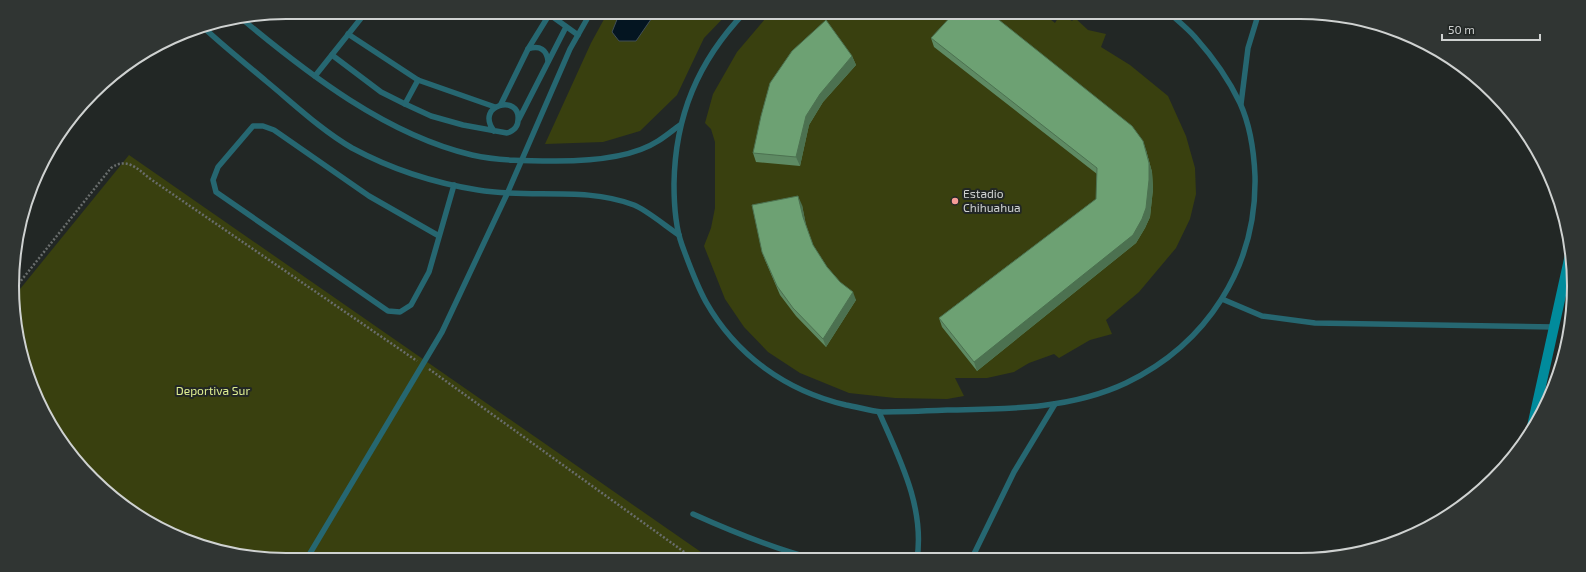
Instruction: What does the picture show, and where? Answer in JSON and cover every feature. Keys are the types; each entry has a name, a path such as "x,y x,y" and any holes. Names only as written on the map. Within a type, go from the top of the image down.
{"main road":[{"path":"1535,411 1566,274"}],"lane":[{"path":"315,76 360,19"},
{"path":"501,104 545,19"},
{"path":"556,19 578,35"},
{"path":"310,553 442,332 507,194 570,49 587,19"},
{"path":"739,19 726,33 694,86 680,125 674,168 674,201 679,235 705,301 722,327 741,349 763,368 792,386 827,400 879,412 1002,409 1055,404 1088,397 1123,384 1153,368 1182,346 1214,311 1229,288 1242,259 1252,226 1255,196 1254,162 1249,131 1241,104 1220,69 1194,36 1176,19"},
{"path":"1241,104 1248,48 1257,19"},
{"path":"246,22 315,76 380,119 422,139 472,155 521,162 572,161 608,157 635,151 658,142 680,125"},
{"path":"518,119 566,27"},
{"path":"208,31 315,122 351,147 387,165 435,182 507,194 561,194 606,197 635,205 679,235"},
{"path":"348,34 418,80 495,107"},
{"path":"528,49 534,47 545,51 548,55 548,62"},
{"path":"332,55 381,92 431,116 463,126 494,131 507,133 513,131 517,126 518,119 517,112 513,107 507,104 501,104 495,107 489,118 494,131"},
{"path":"405,104 418,80"},
{"path":"440,236 369,196 274,130 263,126 254,126 218,167 213,180 216,192 388,311 400,312 411,305 429,272 440,236 454,185"},
{"path":"1222,299 1262,316 1315,323 1554,327"},
{"path":"974,553 1014,472 1055,404"},
{"path":"879,412 907,477 917,514 919,545 918,553"},
{"path":"693,514 745,537 793,553"}],"path":[{"path":"19,284 111,168 117,164 132,164 422,365 686,553"}],"green space":[{"path":"604,19 722,19 704,38 677,95 640,131 603,142 545,144 591,43"},
{"name":"Estadio Chihuahua","path":"765,19 1050,19 1055,23 1057,19 1069,19 1072,21 1076,19 1088,30 1106,34 1101,47 1130,65 1168,96 1186,136 1195,168 1196,194 1190,219 1176,248 1139,292 1106,320 1112,334 1090,340 1059,358 1054,354 1029,363 1014,372 987,378 955,378 964,396 947,399 895,398 849,393 800,373 768,352 744,327 725,299 704,246 711,228 715,208 715,142 711,129 705,123 713,94 737,52"},
{"name":"Deportiva Sur","path":"129,155 702,553 286,553 251,551 234,548 184,533 152,517 123,498 97,475 74,449 55,420 39,388 33,372 21,321 19,290"}],"water":[{"path":"617,19 651,19 636,41 619,41 612,32"}],"building":[{"path":"949,19 998,19 1132,126 1143,141 1149,163 1146,208 1133,235 974,362 939,318 1096,199 1097,168 931,38"},
{"path":"826,20 852,56 820,94 806,116 796,157 753,153 770,83 792,51"},
{"path":"798,196 803,217 813,245 827,267 840,282 853,292 823,339 793,308 777,286 762,252 752,205"}],"place":[{"name":"Estadio Chihuahua","path":"955,201"}]}
